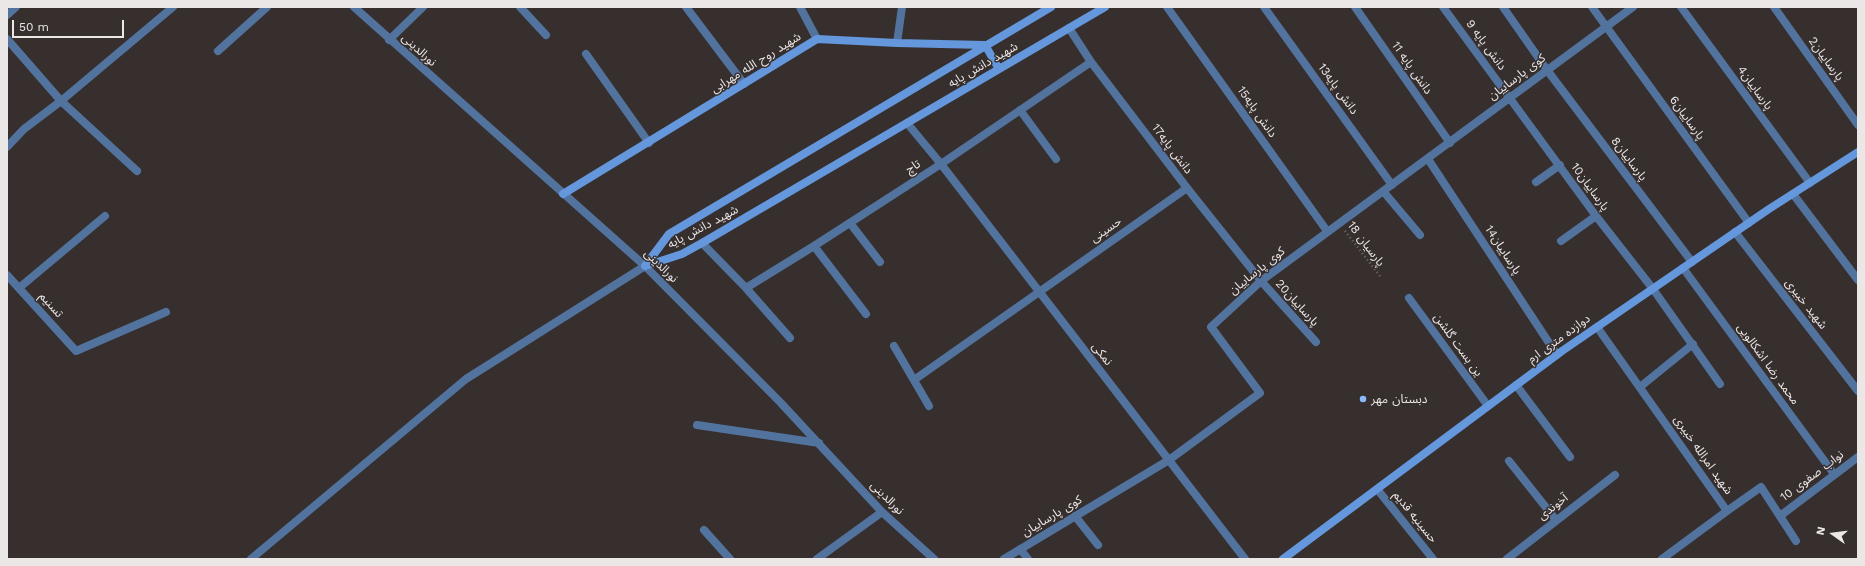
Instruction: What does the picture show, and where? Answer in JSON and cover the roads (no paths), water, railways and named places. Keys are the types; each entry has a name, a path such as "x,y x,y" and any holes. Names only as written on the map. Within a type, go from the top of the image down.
{"street":[{"path":"7,15 16,7"},
{"path":"7,147 24,129 61,101 173,7"},
{"path":"218,51 267,7"},
{"name":"نورالدینی","path":"354,7 645,266 780,402 882,512 934,559"},
{"path":"390,40 423,7"},
{"path":"520,7 546,35"},
{"path":"686,7 744,84"},
{"path":"800,7 817,39"},
{"path":"897,43 902,7"},
{"name":"شهید دانش پایه","path":"645,266 669,234 984,45 1051,7"},
{"name":"شهید دانش پایه","path":"645,266 682,254 702,243 1105,7"},
{"name":"دانش پایه15","path":"1167,7 1327,231"},
{"name":"دانش پایه13","path":"1264,7 1392,185"},
{"name":"دانش پایه 11","path":"1354,7 1450,143"},
{"name":"دانش پایه 9","path":"1443,7 1510,98"},
{"name":"پارساییان8","path":"1503,7 1547,70 1692,262"},
{"name":"پارساییان6","path":"1592,7 1749,223"},
{"name":"کوی پارساییان","path":"1004,559 1169,460 1260,393 1211,327 1261,280 1450,143 1633,7"},
{"name":"پارساییان4","path":"1681,7 1810,183"},
{"name":"پارساییان2","path":"1774,7 1858,125"},
{"name":"دانش پایه17","path":"1069,28 1091,62 1187,188 1261,280"},
{"path":"7,38 61,101 137,171"},
{"name":"شهید روح الله مهرابی","path":"563,194 650,143 817,39 984,45"},
{"path":"984,45 999,69"},
{"path":"586,54 650,143"},
{"name":"تاچ","path":"746,288 850,223 1091,62"},
{"name":"پارساییان10","path":"1510,98 1596,216 1653,289 1720,384"},
{"path":"1020,110 1056,159"},
{"name":"نمکی","path":"907,123 1039,291 1245,559"},
{"name":"دوازده متری ارم","path":"1284,559 1557,355 1735,232 1857,153"},
{"name":"پارساییان14","path":"1428,159 1557,355"},
{"path":"1536,182 1560,165"},
{"name":"حسینی","path":"914,380 1187,188"},
{"path":"1383,191 1420,235"},
{"path":"1793,194 1858,280"},
{"path":"19,288 105,216"},
{"path":"1561,241 1596,216"},
{"path":"850,223 880,262"},
{"name":"شهید خبیری","path":"1735,232 1858,391"},
{"path":"702,243 746,288 790,338"},
{"path":"814,246 866,314"},
{"path":"251,559 466,379 645,266"},
{"name":"محمد رضا اشکالویی","path":"1683,268 1834,474"},
{"name":"تسنیم","path":"7,275 76,351 166,312"},
{"name":"پارساییان20","path":"1261,280 1316,342"},
{"name":"ین بست گلشن","path":"1409,298 1488,406"},
{"name":"شهید امرالله خبیری","path":"1597,327 1727,511 1761,487 1796,541"},
{"path":"1640,387 1693,344"},
{"path":"894,346 929,406"},
{"path":"1516,385 1570,457"},
{"path":"697,426 819,444"},
{"name":"نواب صفوی 10","path":"1780,516 1858,456"},
{"path":"1509,460 1556,520"},
{"name":"آخوندی","path":"1507,559 1615,475"},
{"name":"حسینیه قدیم","path":"1377,489 1433,559"},
{"path":"1662,559 1727,511"},
{"path":"817,559 882,512"},
{"path":"1075,516 1098,545"},
{"path":"704,530 730,559"},
{"path":"1020,549 1028,559"}],"place":[{"name":"دبستان مهر","path":"1363,399"}]}
